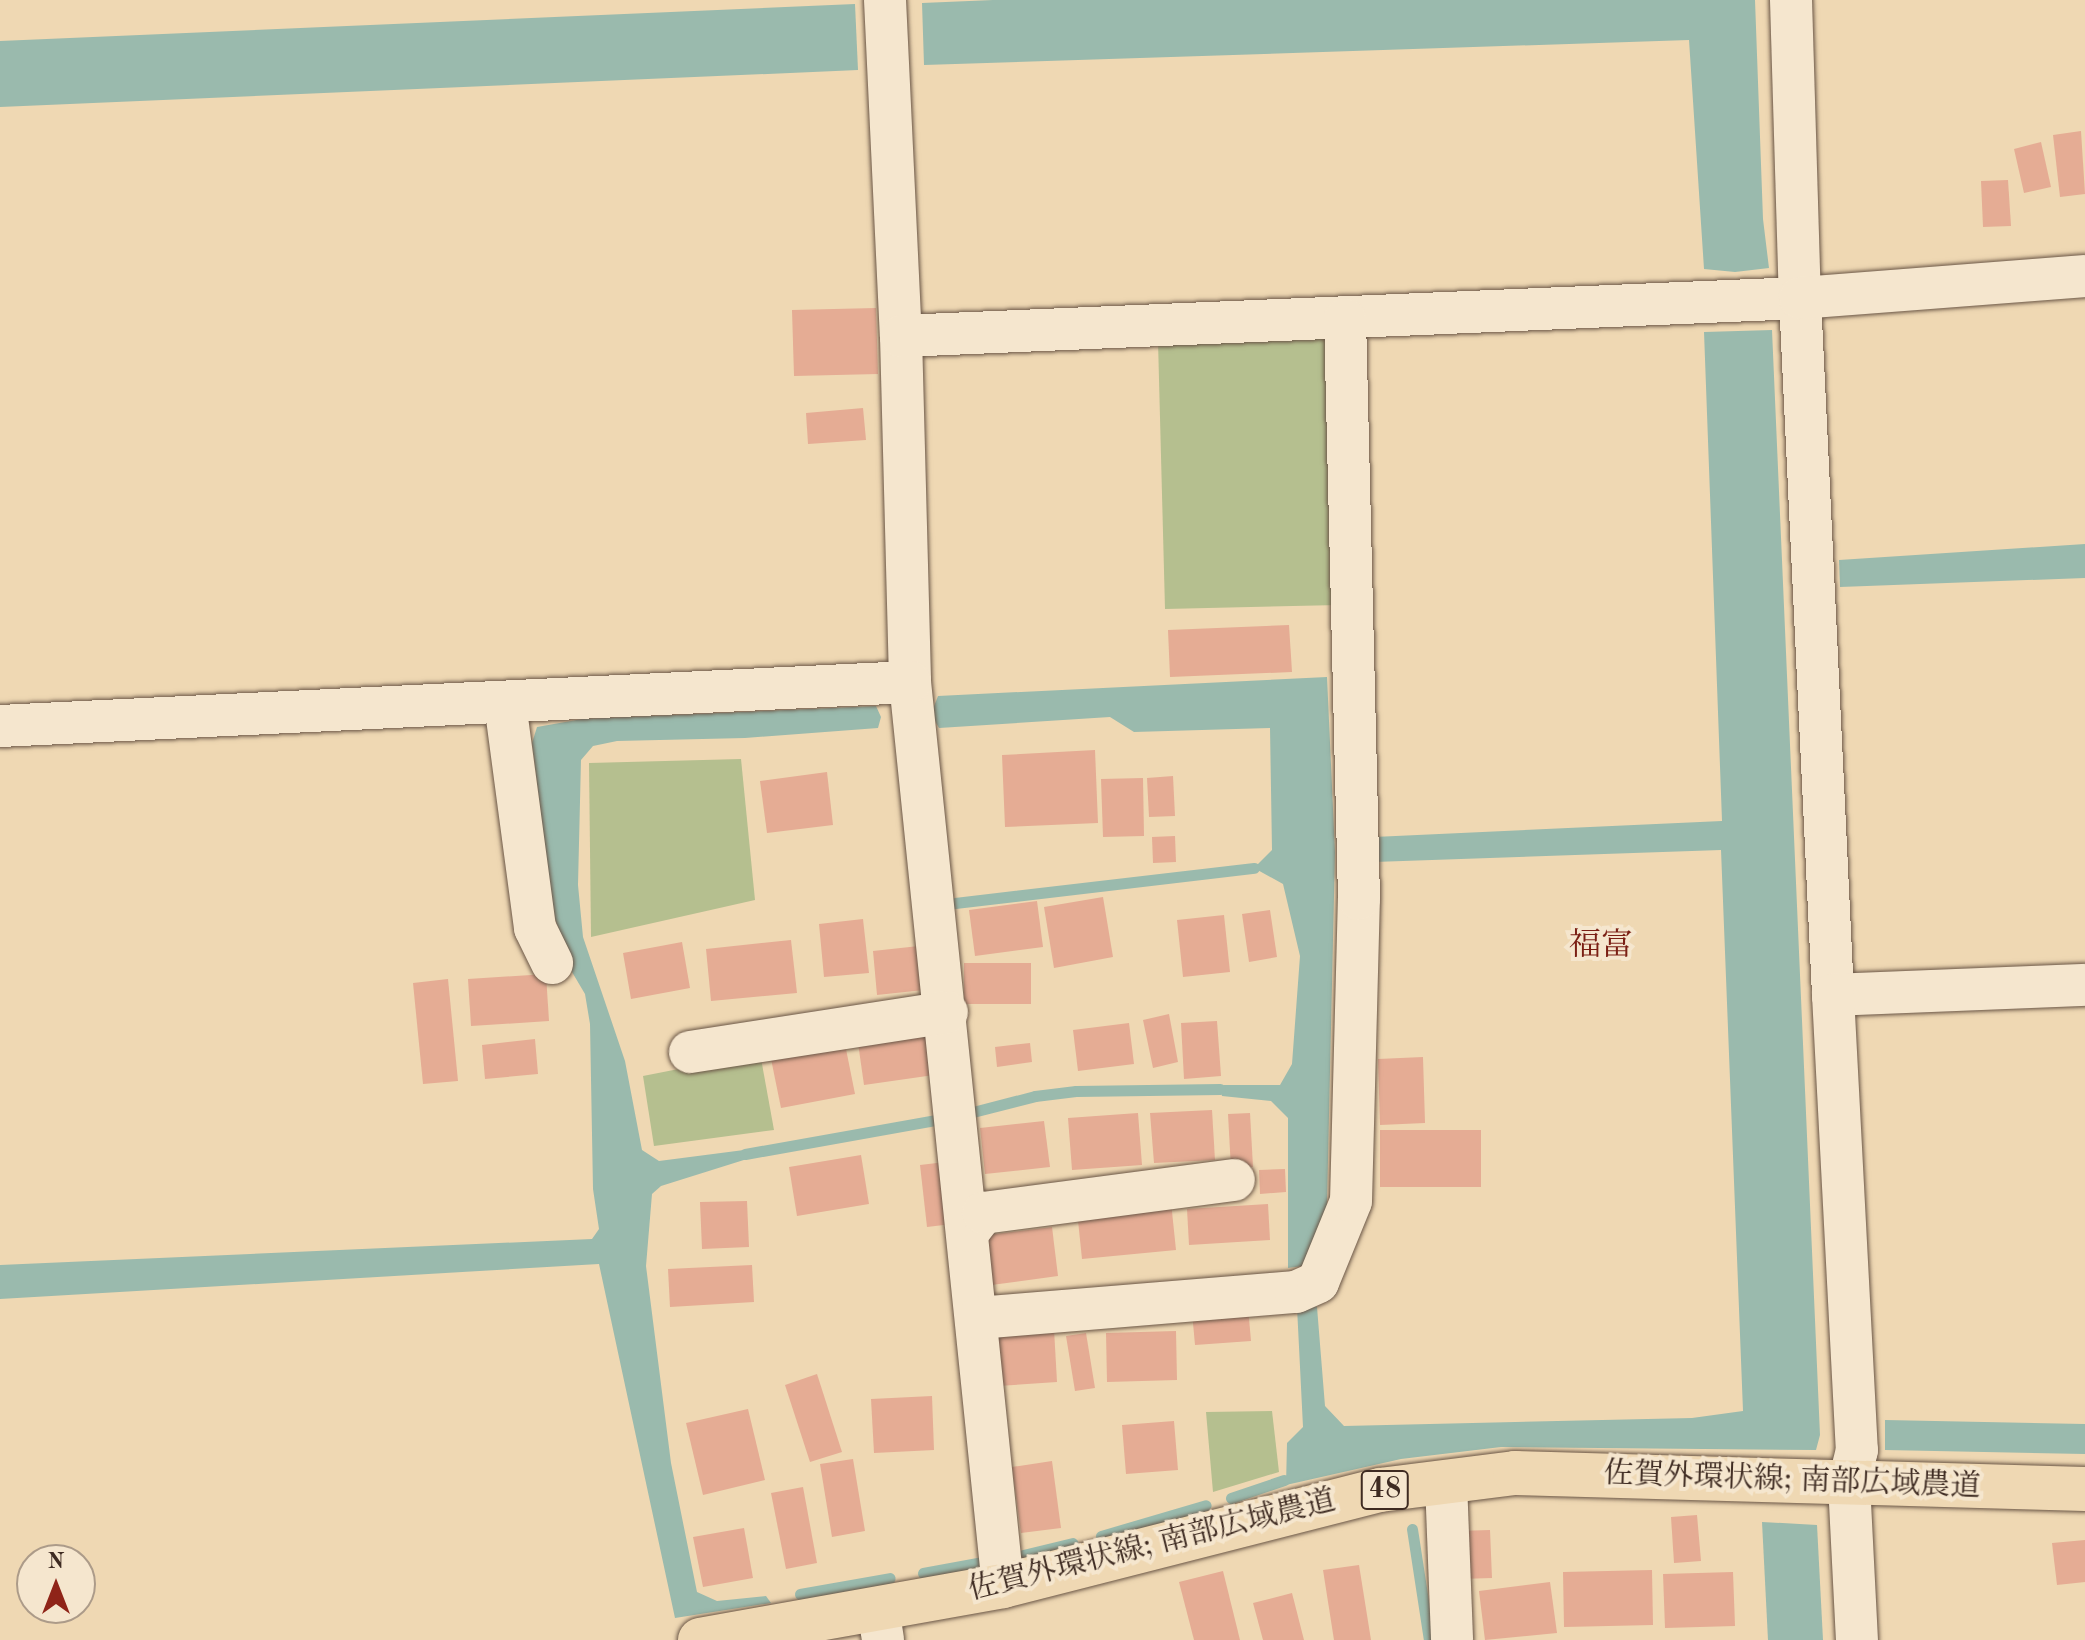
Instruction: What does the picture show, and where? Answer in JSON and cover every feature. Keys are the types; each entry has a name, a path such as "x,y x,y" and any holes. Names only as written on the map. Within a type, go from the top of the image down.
{"main road":[{"name":"佐賀外環状線; 南部広域農道","path":"700,1640 880,1624 1003,1586 1380,1490 1515,1473 2085,1489"}],"street":[{"path":"885,0 901,336 910,682 947,1012 1003,1586"},
{"path":"1791,0 1800,298 1857,1450 1849,1483 1857,1640"},
{"path":"901,336 1800,298 2085,276"},
{"path":"978,1318 1296,1292 1318,1282 1351,1201 1359,899 1345,319"},
{"path":"0,726 910,682"},
{"path":"505,703 535,928 552,963"},
{"path":"1833,995 2085,985"},
{"path":"690,1052 947,1012"},
{"path":"969,1231 983,1213 1234,1180"},
{"path":"1446,1482 1452,1640"}],"green space":[{"path":"1332,337 1339,605 1165,609 1158,341"},
{"path":"741,759 755,900 591,937 589,763"},
{"path":"760,1053 774,1130 654,1146 643,1076"},
{"path":"1272,1411 1279,1472 1213,1492 1206,1412"}],"shaded area":[{"path":"993,0 1755,0 1763,219 1769,268 1735,272 1704,269 1689,40 924,65 922,3"},
{"path":"855,4 858,70 0,107 0,41"},
{"path":"1772,330 1820,1435 1816,1450 1501,1447 1401,1459 1286,1485 1287,1443 1303,1427 1297,1307 1304,1301 1317,1307 1325,1406 1344,1426 1692,1418 1743,1411 1721,850 1374,862 1374,837 1722,821 1704,332"},
{"path":"2085,544 2085,578 1840,587 1839,560"},
{"path":"1327,677 1335,852 1327,1204 1314,1253 1303,1266 1288,1268 1288,1118 1271,1101 1222,1096 1220,1089 1224,1085 1280,1085 1292,1064 1300,956 1283,884 1254,868 1272,850 1270,728 1134,732 1110,717 939,728 931,714 938,696"},
{"path":"876,706 881,717 878,728 745,738 617,741 593,746 581,760 578,885 583,937 625,1061 642,1150 659,1161 744,1150 747,1159 661,1186 652,1194 646,1266 671,1463 697,1592 717,1601 766,1596 771,1603 675,1618 599,1264 0,1299 0,1265 592,1239 599,1229 593,1189 590,1024 585,994 572,972 553,912 532,743 537,727 582,719"},
{"path":"1885,1420 2085,1424 2085,1454 1885,1450"},
{"path":"1762,1522 1817,1525 1823,1640 1768,1640"}],"building":[{"path":"2081,131 2085,194 2060,197 2053,135"},
{"path":"2041,142 2051,187 2024,193 2014,149"},
{"path":"2008,180 2011,226 1983,227 1981,181"},
{"path":"876,308 878,374 794,376 792,310"},
{"path":"863,408 866,440 808,444 806,413"},
{"path":"1289,625 1292,672 1170,677 1168,630"},
{"path":"1095,750 1098,823 1005,827 1002,755"},
{"path":"827,772 833,825 767,833 760,781"},
{"path":"1173,776 1175,816 1149,817 1147,778"},
{"path":"1143,778 1144,836 1103,837 1101,779"},
{"path":"1175,836 1176,862 1153,863 1152,837"},
{"path":"1103,897 1113,957 1054,968 1044,907"},
{"path":"1037,901 1043,947 975,956 969,910"},
{"path":"1270,910 1277,957 1249,962 1242,914"},
{"path":"1224,915 1230,972 1183,977 1177,920"},
{"path":"863,919 869,973 824,977 819,924"},
{"path":"791,940 797,993 711,1001 706,949"},
{"path":"682,942 690,988 631,999 623,953"},
{"path":"928,945 933,989 877,995 873,951"},
{"path":"964,963 1031,963 1031,1004 964,1004"},
{"path":"546,974 549,1021 471,1026 468,979"},
{"path":"448,979 458,1081 423,1084 413,983"},
{"path":"1169,1014 1178,1062 1153,1068 1143,1020"},
{"path":"1217,1021 1221,1076 1184,1079 1181,1023"},
{"path":"1129,1023 1134,1064 1078,1071 1073,1030"},
{"path":"934,1025 941,1074 864,1085 857,1036"},
{"path":"843,1034 855,1094 781,1108 769,1049"},
{"path":"535,1039 538,1074 485,1079 482,1045"},
{"path":"1030,1043 1032,1062 997,1067 995,1047"},
{"path":"1423,1057 1425,1123 1380,1125 1378,1059"},
{"path":"1212,1110 1215,1160 1154,1163 1150,1113"},
{"path":"1138,1113 1142,1165 1072,1170 1068,1118"},
{"path":"1250,1113 1253,1167 1231,1169 1228,1114"},
{"path":"1044,1121 1050,1167 985,1174 980,1128"},
{"path":"1380,1130 1481,1130 1481,1187 1380,1187"},
{"path":"861,1155 869,1204 797,1216 789,1167"},
{"path":"945,1162 952,1224 927,1227 920,1165"},
{"path":"1285,1169 1286,1192 1260,1194 1259,1170"},
{"path":"747,1201 749,1247 702,1249 700,1202"},
{"path":"1171,1202 1176,1250 1082,1259 1077,1211"},
{"path":"1268,1204 1270,1240 1189,1245 1187,1209"},
{"path":"1052,1227 1058,1276 984,1286 978,1236"},
{"path":"752,1265 754,1302 670,1307 668,1269"},
{"path":"1248,1307 1251,1341 1195,1345 1192,1312"},
{"path":"1054,1329 1057,1382 998,1386 995,1333"},
{"path":"1176,1331 1177,1380 1107,1382 1106,1333"},
{"path":"1086,1333 1095,1388 1075,1391 1066,1336"},
{"path":"817,1374 842,1452 810,1462 785,1385"},
{"path":"932,1396 934,1450 874,1453 871,1399"},
{"path":"748,1409 765,1480 703,1495 686,1423"},
{"path":"1174,1421 1178,1470 1126,1474 1122,1425"},
{"path":"853,1459 865,1531 832,1537 820,1464"},
{"path":"1052,1461 1061,1528 1021,1533 1012,1467"},
{"path":"803,1487 817,1563 786,1569 771,1493"},
{"path":"1697,1515 1701,1561 1674,1563 1671,1517"},
{"path":"744,1528 753,1578 703,1587 693,1537"},
{"path":"1490,1530 1492,1578 1460,1579 1458,1531"},
{"path":"2085,1540 2085,1582 2057,1585 2052,1543"},
{"path":"1359,1565 1371,1640 1334,1640 1323,1570"},
{"path":"1652,1570 1653,1625 1564,1627 1563,1572"},
{"path":"1223,1571 1240,1640 1194,1640 1179,1582"},
{"path":"1733,1572 1735,1626 1665,1628 1663,1574"},
{"path":"1550,1582 1557,1633 1485,1640 1479,1591"},
{"path":"1292,1593 1304,1640 1263,1640 1253,1603"}],"waterway":[{"path":"955,903 1254,868"},
{"path":"969,1113 1035,1096 1076,1091 1220,1089"},
{"path":"745,1154 942,1119"},
{"path":"1231,1498 1284,1480"},
{"path":"1101,1536 1206,1505"},
{"path":"1412,1529 1429,1640"},
{"path":"1023,1555 1073,1543"},
{"path":"923,1573 983,1562"},
{"path":"800,1594 890,1578"}],"district":[{"name":"福富","path":"1601,947"}]}
